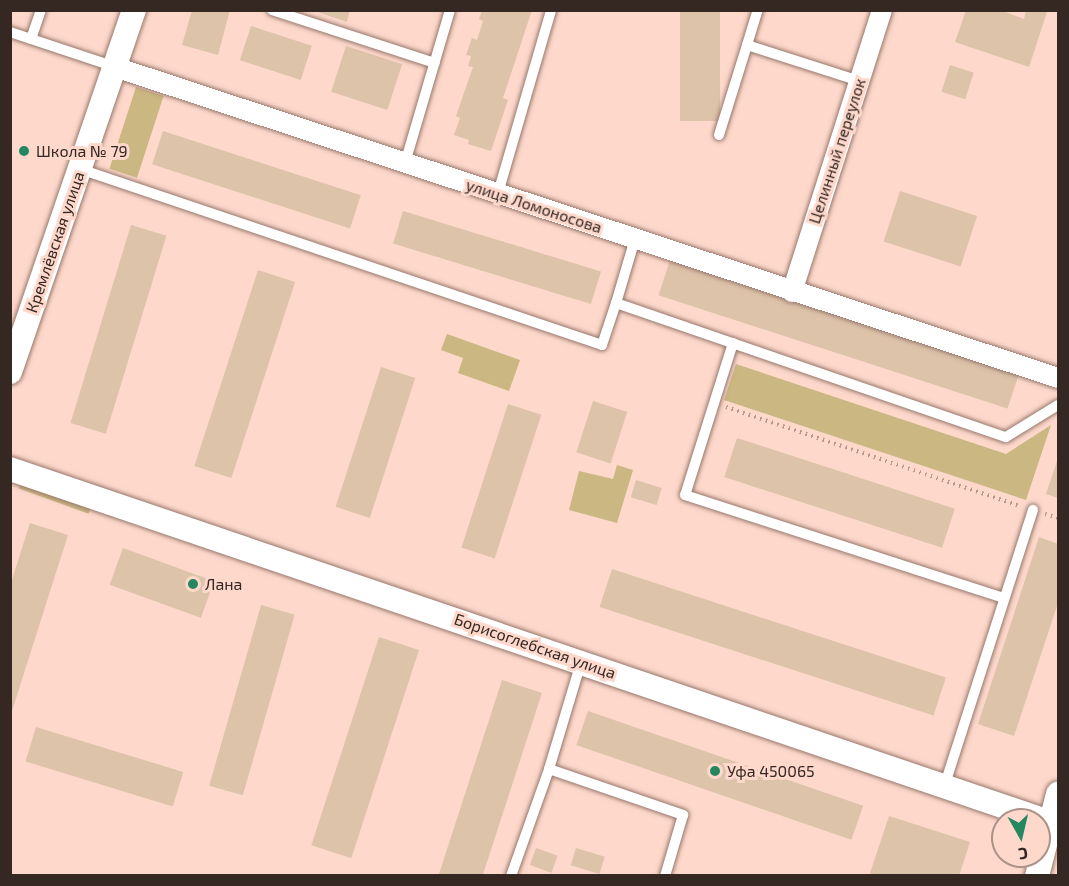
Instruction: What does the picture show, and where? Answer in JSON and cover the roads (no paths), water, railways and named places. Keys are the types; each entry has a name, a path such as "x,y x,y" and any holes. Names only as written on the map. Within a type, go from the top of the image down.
{"street":[{"name":"Кремлёвская улица","path":"10,372 134,10"},
{"name":"Целинный переулок","path":"792,292 882,10"},
{"name":"улица Ломоносова","path":"115,67 1058,378"},
{"name":"Борисоглебская улица","path":"10,469 945,784 1054,823"},
{"path":"1036,876 1054,823 1059,794"}],"lane":[{"path":"31,39 41,10"},
{"path":"272,10 435,63"},
{"path":"405,163 450,10"},
{"path":"498,193 550,10"},
{"path":"719,135 758,10"},
{"name":"улица Ломоносова","path":"10,32 115,67"},
{"path":"747,45 859,81"},
{"path":"80,169 602,345 635,239"},
{"path":"616,303 1006,437 1059,405"},
{"path":"733,343 685,495 1003,598"},
{"path":"945,784 1033,510"},
{"path":"511,876 549,769 581,662"},
{"path":"549,769 683,815 665,876"}],"place":[{"name":"Школа № 79","path":"24,151"},
{"name":"Лана","path":"193,584"},
{"name":"Уфа 450065","path":"715,771"}]}
